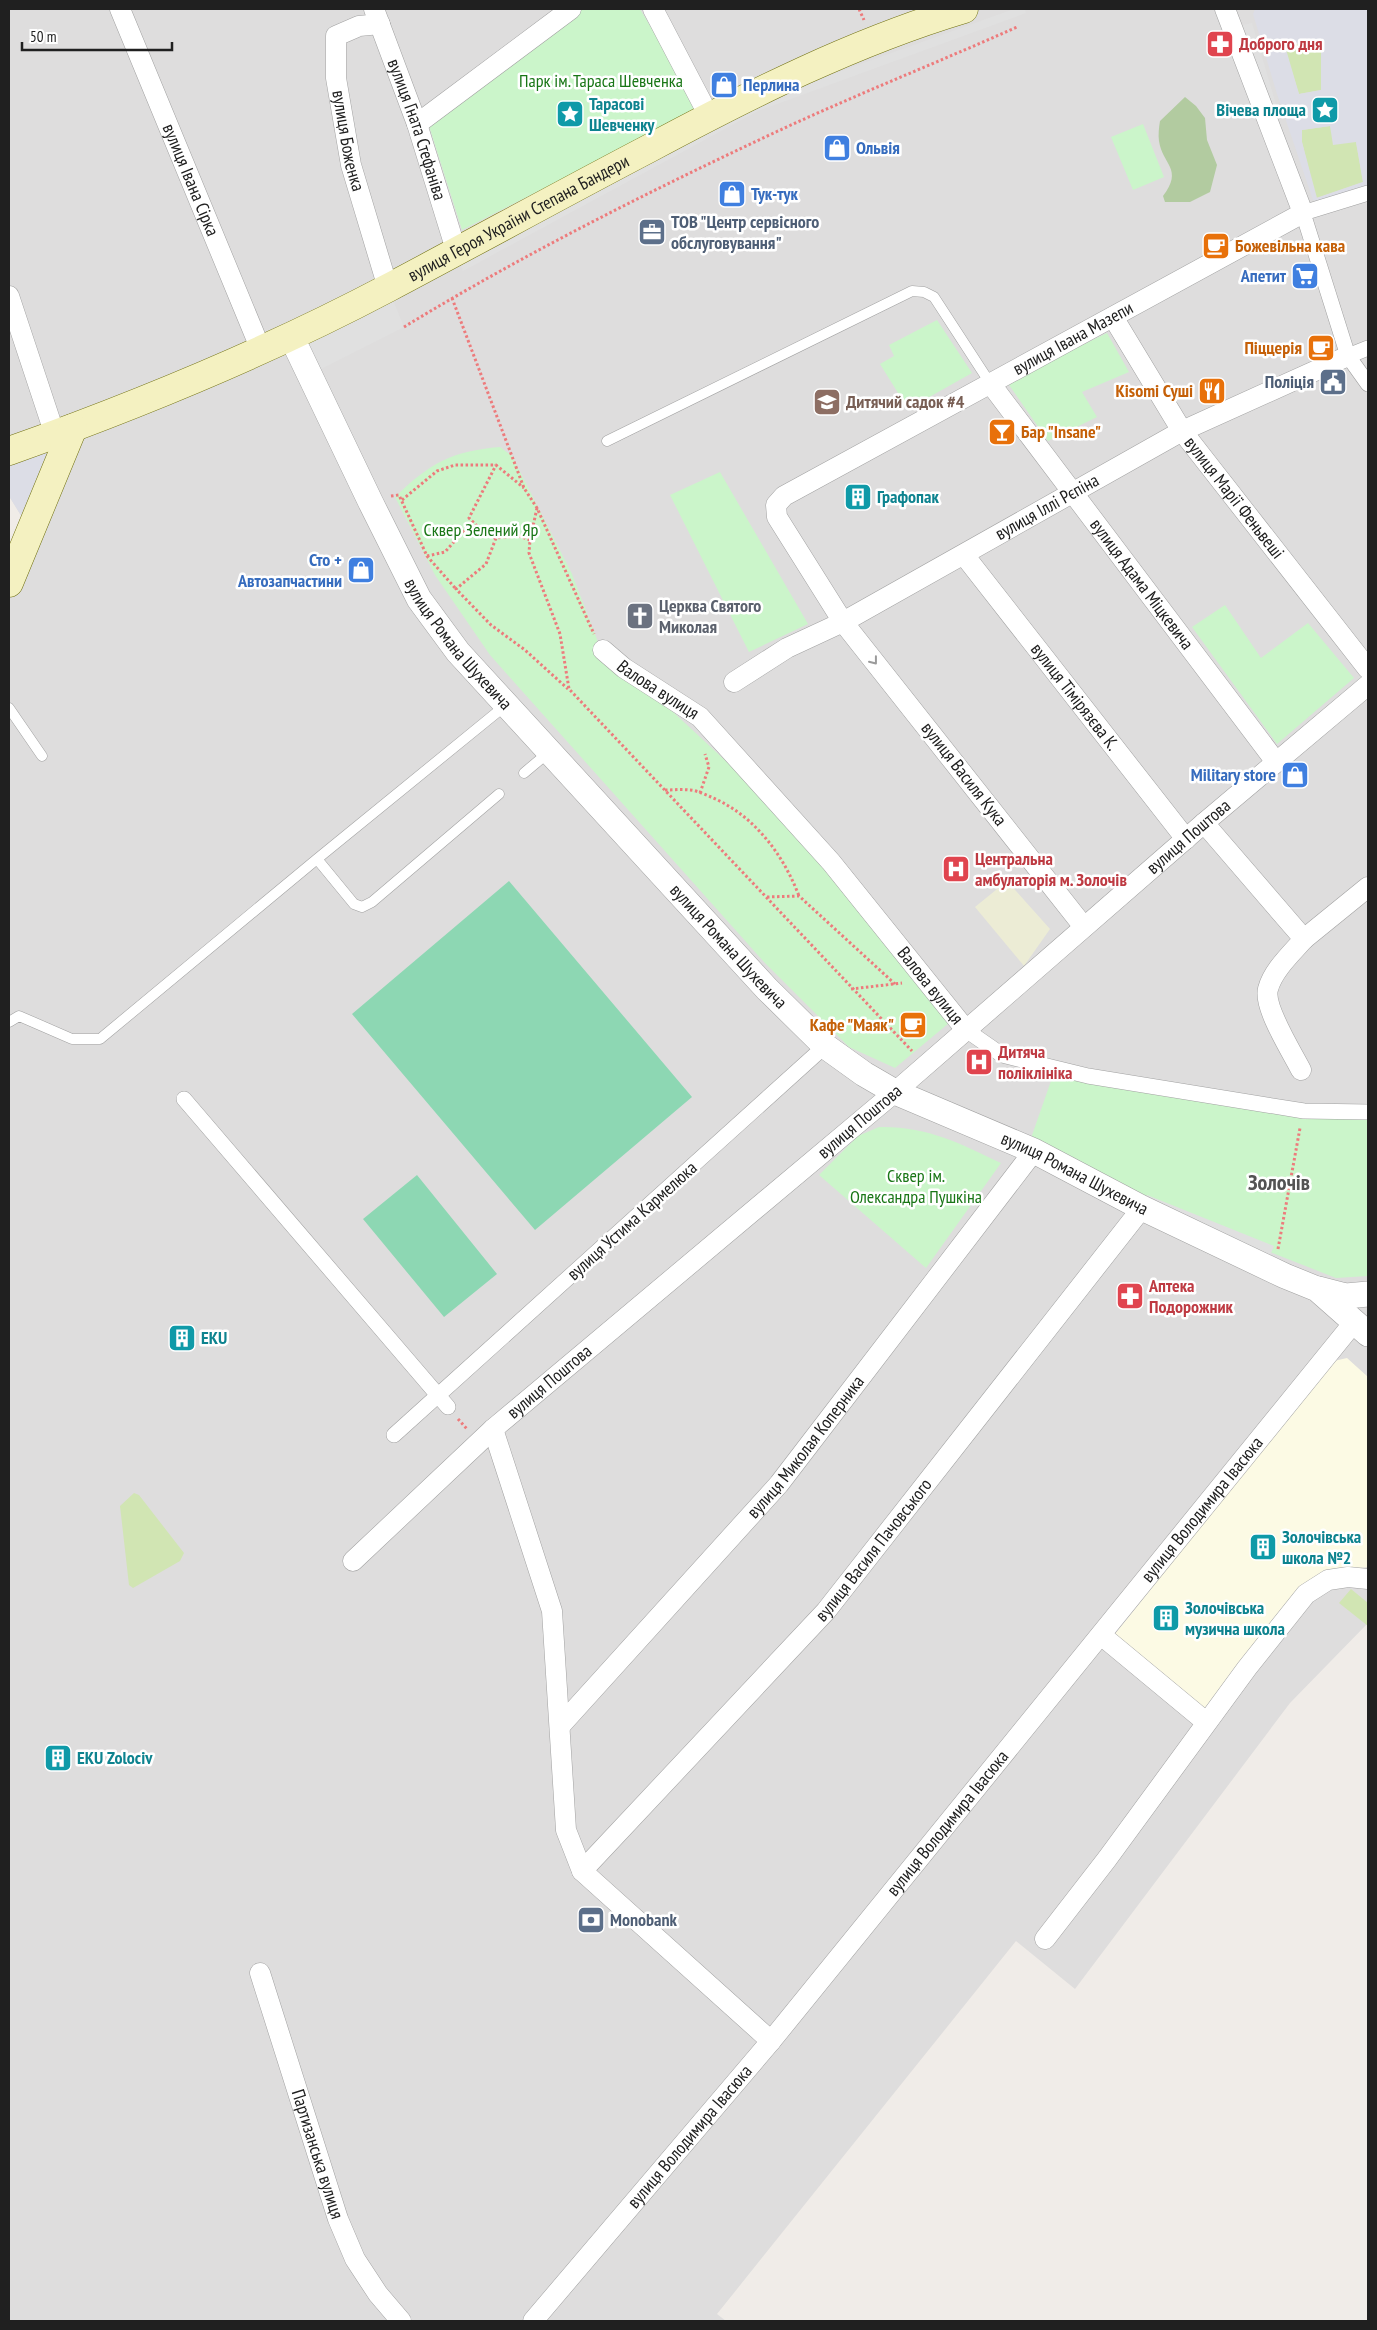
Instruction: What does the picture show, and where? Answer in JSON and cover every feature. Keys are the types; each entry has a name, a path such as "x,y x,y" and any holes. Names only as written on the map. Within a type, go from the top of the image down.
{"main road":[{"name":"вулиця Героя України Степана Бандери","path":"9,451 64,431 291,336 388,288 758,90 913,24 964,9"},
{"path":"9,583 64,431"}],"street":[{"name":"вулиця Івана Сірка","path":"120,9 260,350"},
{"path":"417,124 571,9"},
{"path":"653,9 709,116"},
{"path":"1225,9 1303,213 1348,356 1368,384"},
{"name":"вулиця Гната Стефаніва","path":"377,17 417,124 456,250"},
{"name":"вулиця Боженка","path":"377,17 336,36 336,78 351,165 388,288"},
{"name":"вулиця Івана Мазепи","path":"784,496 1303,213 1368,193"},
{"path":"9,296 64,431"},
{"name":"вулиця Марії Феньвеші","path":"1113,317 1182,432 1368,669"},
{"name":"вулиця Романа Шухевича","path":"291,336 370,501 420,599 458,652 767,989 825,1046 864,1074 895,1092 1034,1151 1142,1208 1274,1271 1317,1289 1362,1328"},
{"name":"вулиця Іллі Рєпіна","path":"734,682 787,648 843,622 1182,432 1368,348"},
{"name":"вулиця Адама Міцкевича","path":"990,383 1074,491 1276,762"},
{"name":"вулиця Василя Кука","path":"784,496 776,505 777,517 843,622 1084,927"},
{"name":"вулиця Тімірязєва К.","path":"964,555 1186,839"},
{"name":"Валова вулиця","path":"603,650 624,668 700,717 831,862 966,1030 1002,1054 1088,1076 1304,1111 1368,1112"},
{"name":"вулиця Поштова","path":"353,1561 493,1429 895,1092 1204,823 1368,685"},
{"path":"1204,823 1304,939"},
{"path":"1301,1070 1270,1007 1268,990 1277,972 1304,939 1368,887"},
{"name":"вулиця Устима Кармелюка","path":"394,1435 443,1402 825,1046"},
{"path":"184,1099 443,1402"},
{"name":"вулиця Миколая Коперника","path":"560,1726 779,1484 1034,1151"},
{"name":"вулиця Василя Пачовського","path":"582,1871 826,1611 1142,1208"},
{"path":"1317,1289 1346,1296 1368,1294"},
{"name":"вулиця Володимира Івасюка","path":"533,2321 771,2041 1100,1635 1362,1328"},
{"path":"493,1429 552,1611 566,1830 582,1871 771,2041"},
{"path":"1045,1940 1107,1860 1206,1722 1306,1594 1328,1580 1348,1577 1368,1579"},
{"path":"1100,1635 1206,1722"},
{"name":"Партизанська вулиця","path":"260,1973 338,2219 355,2259 378,2294 401,2321"}],"lane":[{"path":"607,441 912,292 929,294 938,302 990,383"},
{"path":"9,1022 20,1016 72,1039 100,1040 316,858 506,705"},
{"path":"9,708 42,756"},
{"path":"524,773 549,752"},
{"path":"316,858 354,904 362,907 372,902 499,794"}],"path":[{"path":"404,327 452,298 605,216 762,139 1017,28"},
{"path":"452,298 524,488 537,508 589,626 603,650"},
{"path":"402,500 436,471 455,465 496,466 524,488"},
{"path":"496,466 469,518 477,526 496,538"},
{"path":"370,501 399,495 427,556 456,589 492,626 525,650 569,689 851,989 926,1064"},
{"path":"537,508 529,553 560,634 569,689"},
{"path":"427,556 445,552 467,527 496,538 519,536 530,540"},
{"path":"456,589 486,564 496,538"},
{"path":"700,793 709,767 705,751"},
{"path":"665,790 689,790 700,793 729,806 750,822 767,839 791,874 800,896 895,984"},
{"path":"766,897 800,896"},
{"path":"851,989 925,980"},
{"path":"1274,1271 1304,1111"}],"shaded area":[{"path":"9,9 1368,9 1368,1623 1290,1703 1075,1989 1016,1941 717,2314 726,2321 9,2321 9,583 30,530 9,496"},
{"path":"1014,9 1025,9 1026,13 758,111 463,271 459,260 755,102"},
{"name":"Вічева площа","path":"1255,9 1368,9 1368,185 1319,201 1313,200 1277,94 1253,14","holes":["1283,39 1321,52 1321,90 1299,94","1330,126 1333,145 1356,142 1363,182 1317,198 1302,142 1302,130"]},
{"path":"1252,23 1277,108 1269,111 1238,26"},
{"path":"388,288 404,327 311,374 291,336"},
{"path":"73,428 30,530 9,496 9,451"},
{"path":"1147,1195 1274,1246 1268,1260 1142,1206"},
{"path":"1347,1358 1368,1377 1368,1567 1327,1572 1305,1583 1201,1713 1111,1639 1334,1361"}],"green space":[{"name":"Парк ім. Тараса Шевченка","path":"578,9 640,9 700,109 462,230 429,126"},
{"path":"1282,39 1321,52 1321,90 1299,94"},
{"path":"1185,97 1196,106 1205,118 1207,140 1217,165 1210,192 1190,202 1165,202 1163,196 1169,187 1172,173 1159,141 1160,121"},
{"path":"1143,124 1164,177 1133,190 1111,137"},
{"path":"1330,126 1356,142 1363,182 1316,198 1302,142 1302,130"},
{"path":"937,320 972,373 908,409 880,364 894,356 889,345"},
{"path":"1107,333 1129,372 1082,392 1097,417 1048,441 1007,382"},
{"name":"Сквер Зелений Яр","path":"500,447 512,456 572,574 598,642 803,833 949,1023 895,1068 849,1047 764,962 490,655 435,575 395,497 419,475 443,461 468,452"},
{"path":"720,472 808,624 749,652 670,495"},
{"path":"1225,605 1261,658 1308,623 1354,678 1277,744 1192,627"},
{"path":"509,881 692,1097 535,1230 352,1014"},
{"path":"1007,881 1050,929 1024,966 975,907"},
{"path":"1052,1078 1368,1113 1368,1276 1336,1278 1140,1201 1030,1141"},
{"name":"Сквер ім. Олександра Пушкіна","path":"879,1127 912,1129 942,1137 1001,1163 926,1268 819,1175 858,1136"},
{"path":"417,1175 497,1274 444,1317 363,1219"},
{"path":"134,1493 139,1495 184,1553 180,1561 133,1588 129,1585 120,1506"},
{"path":"1351,1589 1368,1603 1368,1626 1339,1603"}],"place":[{"name":"Доброго дня","path":"1220,44"},
{"name":"Перлина","path":"724,85"},
{"name":"Вічева площа","path":"1325,110"},
{"name":"Тарасові Шевченку","path":"570,114"},
{"name":"Ольвія","path":"837,148"},
{"name":"Тук-тук","path":"732,194"},
{"name":"ТОВ \"Центр сервісного обслуговування\"","path":"652,232"},
{"name":"Божевільна кава","path":"1216,246"},
{"name":"Апетит","path":"1305,276"},
{"name":"Піццерія","path":"1321,348"},
{"name":"Поліція","path":"1333,382"},
{"name":"Kisomi Суші","path":"1212,391"},
{"name":"Дитячий садок #4","path":"827,402"},
{"name":"Бар \"Insane\"","path":"1002,432"},
{"name":"Графопак","path":"858,497"},
{"name":"Сто + Автозапчастини","path":"361,570"},
{"name":"Церква Святого Миколая","path":"640,616"},
{"name":"Military store","path":"1295,775"},
{"name":"Центральна амбулаторія м. Золочів","path":"956,869"},
{"name":"Кафе \"Маяк\"","path":"913,1025"},
{"name":"Дитяча поліклініка","path":"979,1062"},
{"name":"Аптека Подорожник","path":"1130,1296"},
{"name":"EKU","path":"182,1338"},
{"name":"Золочівська школа №2","path":"1263,1547"},
{"name":"Золочівська музична школа","path":"1166,1618"},
{"name":"EKU Zolociv","path":"58,1758"},
{"name":"Monobank","path":"591,1920"}],"district":[{"name":"Золочів","path":"1279,1182"}]}
